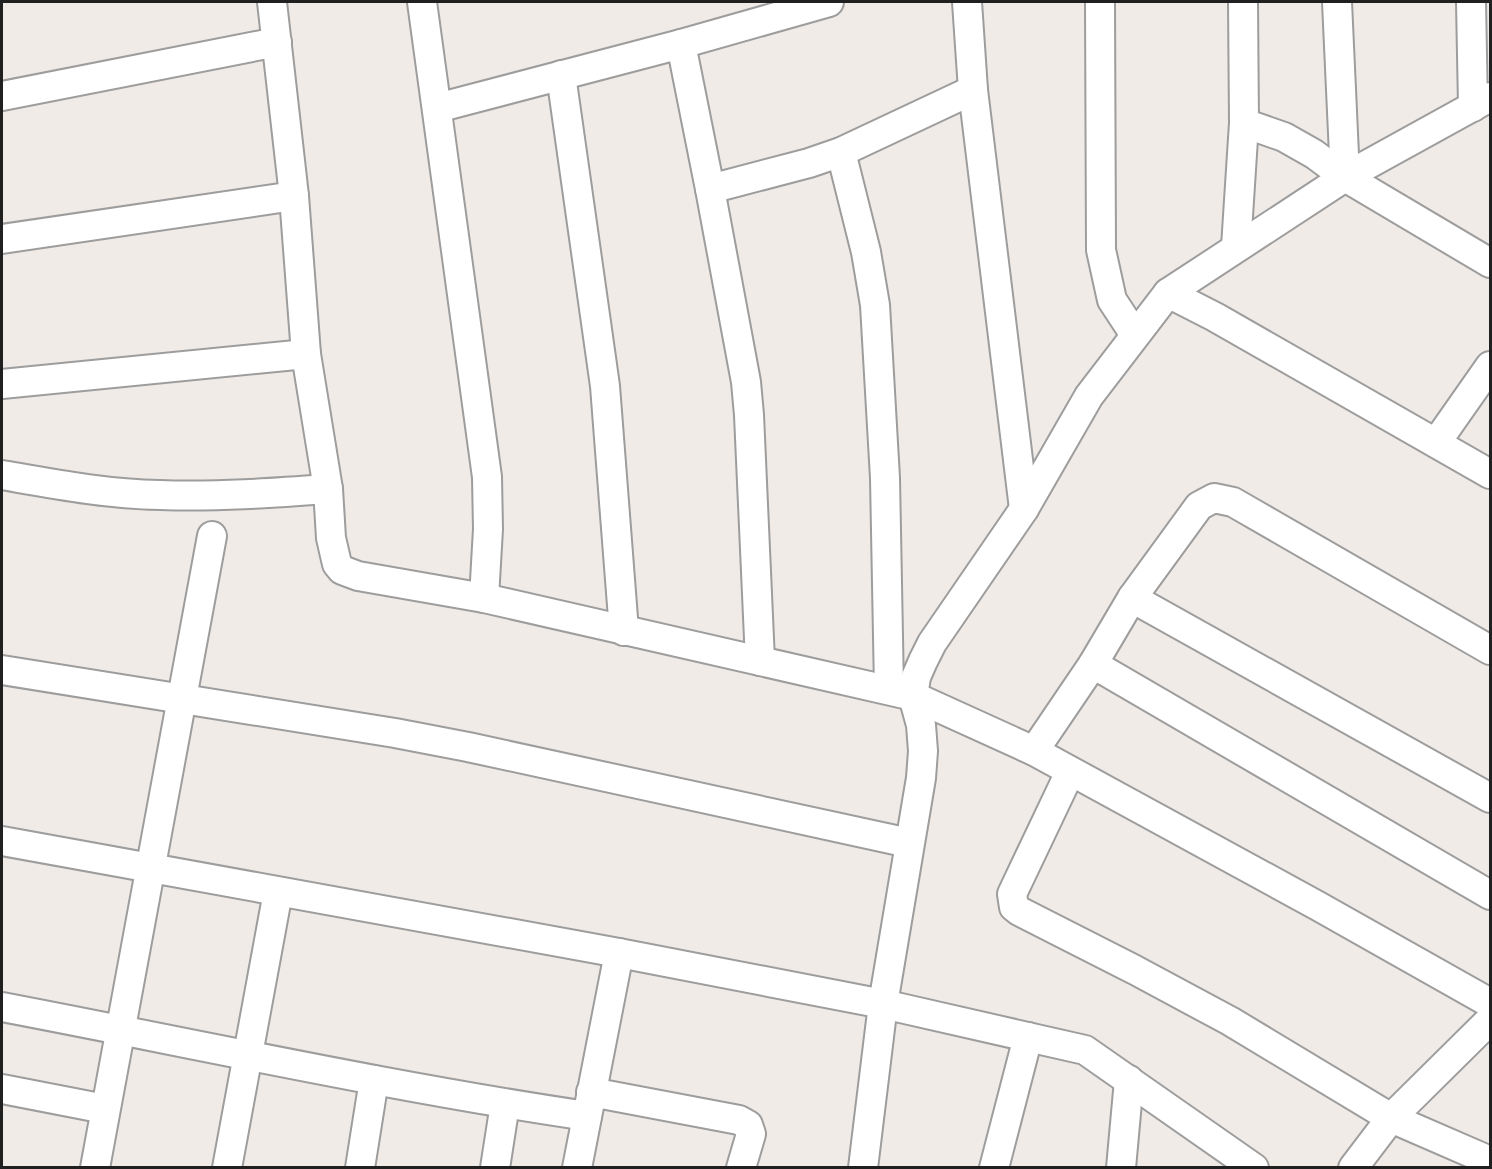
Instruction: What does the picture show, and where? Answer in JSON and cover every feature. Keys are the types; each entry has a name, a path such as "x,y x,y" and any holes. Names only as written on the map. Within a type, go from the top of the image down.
{"street":[{"path":"272,2 294,196 306,354 328,489 331,538 337,564 342,570 358,576 484,598 901,692 1034,751 1491,1003"},
{"path":"422,2 487,477 488,529 484,598"},
{"path":"437,108 681,44 829,2"},
{"path":"967,2 973,90 1024,509"},
{"path":"1100,2 1101,249 1112,300 1135,335"},
{"path":"1236,247 1244,123 1243,2"},
{"path":"1337,2 1345,177"},
{"path":"901,692 916,677 932,643 1024,509 1089,396 1168,293 1345,177 1482,102 1471,2"},
{"path":"2,96 277,42"},
{"path":"681,44 711,189 746,382 760,661"},
{"path":"561,75 605,386 624,631"},
{"path":"711,189 809,163 841,152 973,90"},
{"path":"1244,123 1284,137 1314,154 1345,177 1491,263"},
{"path":"841,152 866,252 875,305 901,692 921,725 923,751 921,778 883,1004 863,1167"},
{"path":"2,239 294,196"},
{"path":"1168,293 1215,317 1491,474"},
{"path":"2,384 306,354"},
{"path":"1436,443 1491,366"},
{"path":"2,476 84,489 158,495 236,496 328,489"},
{"path":"1034,751 1093,664 1132,598 1199,506 1215,498 1224,499 1491,650"},
{"path":"95,1167 212,536"},
{"path":"1132,598 1491,798"},
{"path":"1093,664 1491,894"},
{"path":"2,670 395,733 909,843"},
{"path":"1070,772 1012,894 1014,907 1018,912 1135,970 1230,1021 1391,1118 1491,1161"},
{"path":"2,841 619,953 883,1004 1085,1050 1254,1167"},
{"path":"227,1167 278,892"},
{"path":"577,1167 619,953"},
{"path":"2,1007 505,1104 589,1104 739,1120 748,1125 751,1134 741,1167"},
{"path":"1353,1167 1391,1118 1491,1020"},
{"path":"994,1167 1028,1037"},
{"path":"360,1167 374,1080"},
{"path":"1120,1167 1129,1080"},
{"path":"2,1089 105,1109"},
{"path":"495,1167 505,1104"}]}
